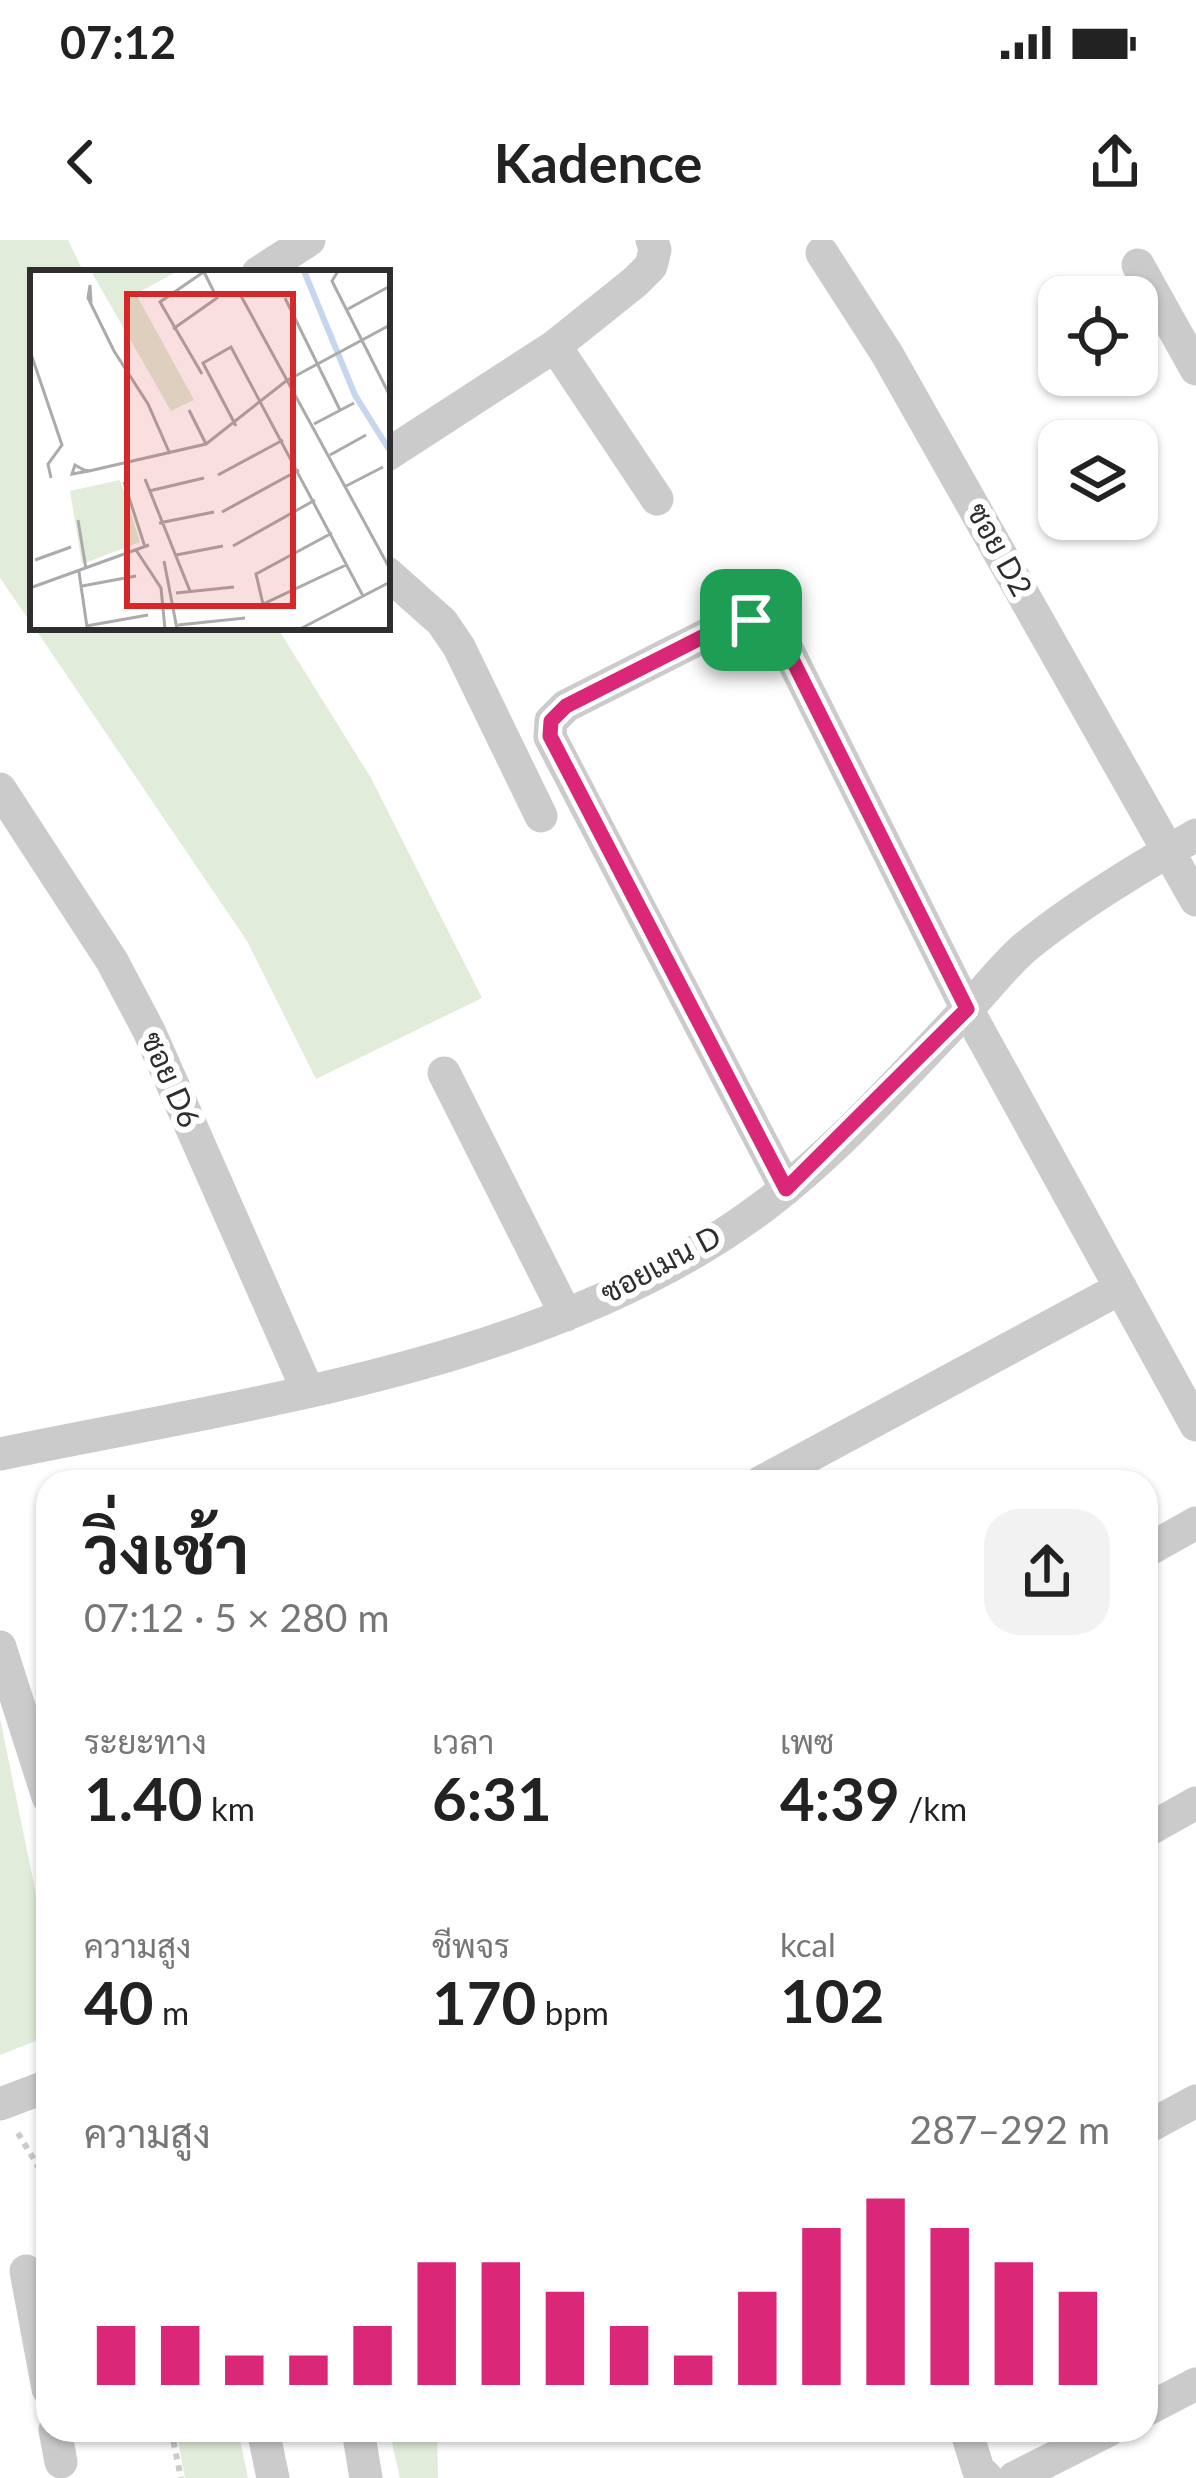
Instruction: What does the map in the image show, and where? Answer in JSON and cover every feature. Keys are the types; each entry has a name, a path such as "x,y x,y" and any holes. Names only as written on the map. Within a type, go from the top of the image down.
{"street":[{"path":"263,270 309,240"},
{"path":"390,453 555,346 652,266 652,240"},
{"name":"ซอย D2","path":"822,253 1182,843 1196,900"},
{"path":"1138,265 1196,369"},
{"path":"555,346 657,499"},
{"path":"390,576 442,622 459,647 541,816"},
{"path":"786,1189 550,736 551,721 566,706 728,624 751,620 769,625 785,645 967,1009 1196,1425"},
{"name":"ซอย D6","path":"0,789 112,961 148,1031 307,1389"},
{"name":"ซอยเมน D","path":"0,1454 470,1351 566,1315 678,1260 786,1189 1022,950 1182,843"},
{"path":"444,1073 566,1315"},
{"path":"782,1470 1121,1288"},
{"path":"1158,1544 1196,1523"},
{"path":"0,1647 36,1760"},
{"path":"1158,1824 1196,1803"},
{"path":"6,2114 36,2094"},
{"path":"1158,2122 1196,2102"},
{"path":"25,2272 36,2328"},
{"path":"1158,2404 1196,2384"},
{"path":"266,2442 273,2478"},
{"path":"360,2442 367,2478"},
{"path":"970,2442 978,2468 987,2478"},
{"path":"1014,2478 1085,2442"}],"path":[{"path":"6,2114 36,2163"},
{"path":"174,2442 181,2478"}],"green space":[{"path":"0,240 68,240 83,270 30,270 30,622 0,578"},
{"path":"36,630 279,630 371,778 482,998 316,1079 247,941"},
{"path":"0,1718 36,1895 36,2041 0,2055"},
{"path":"178,2442 240,2442 248,2478 185,2478"},
{"path":"392,2442 437,2442 438,2478 400,2478"}],"route":[{"path":"751,620 769,625 785,645 967,1009 786,1189 550,736 551,721 566,706 728,624 751,620"}]}
